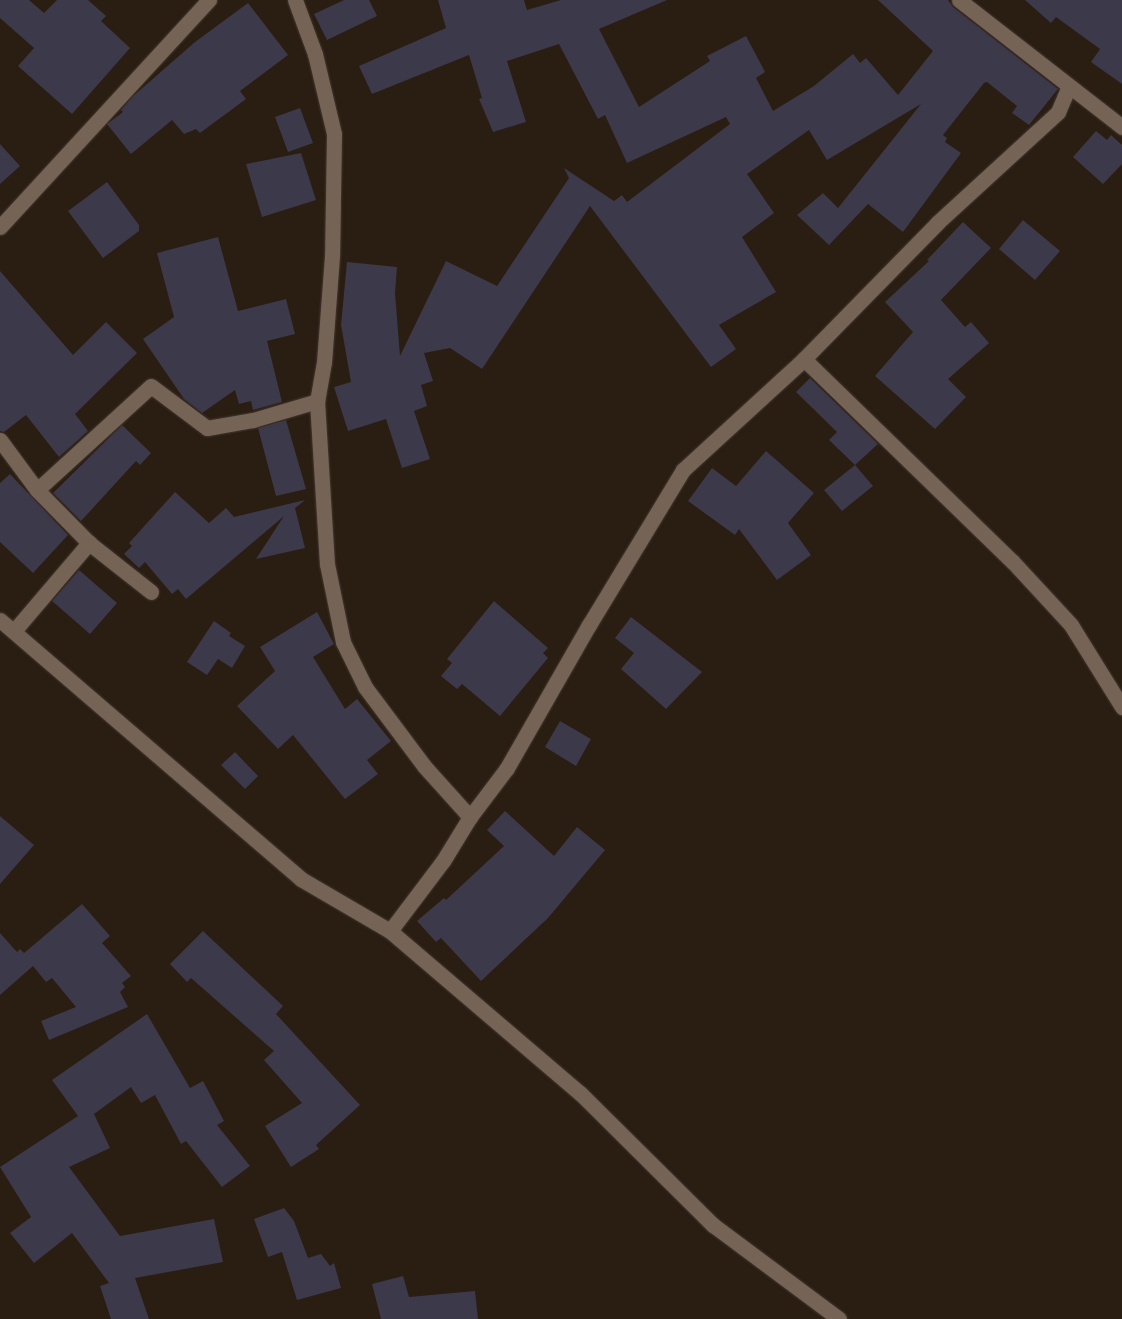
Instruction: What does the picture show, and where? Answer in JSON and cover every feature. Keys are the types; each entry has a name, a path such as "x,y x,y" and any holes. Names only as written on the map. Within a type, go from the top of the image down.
{"street":[{"path":"0,227 209,0"},
{"path":"295,0 315,54 334,134 332,256 324,362 317,401 327,564 343,642 365,687 424,766 470,816"},
{"path":"958,0 1122,127"},
{"path":"390,931 444,861 470,816 507,768 588,625 683,470 804,359 937,223 1058,112 1069,86"},
{"path":"804,359 1012,561 1064,618 1122,707"},
{"path":"37,490 151,386 206,428 253,420 317,401"},
{"path":"0,440 37,490 89,543 151,592"},
{"path":"14,631 89,543"},
{"path":"0,620 301,879 390,931 581,1094 713,1225 839,1319"}],"building":[{"path":"0,0 29,0 44,13 57,0 88,0 106,16 101,21 130,48 72,114 18,66 34,48 0,18"},
{"path":"344,0 369,0 377,16 327,40 314,14"},
{"path":"438,0 524,0 527,10 561,0 667,0 599,29 639,107 710,61 707,56 746,36 765,72 756,78 773,111 814,86 853,54 860,63 866,58 898,95 933,51 878,0 948,0 953,7 1058,89 1029,125 1012,113 1017,106 987,82 984,83 943,135 947,138 945,142 961,153 903,232 868,204 829,245 797,215 823,193 838,208 921,104 827,160 809,130 747,174 774,213 742,237 776,292 719,325 736,349 711,367 590,206 482,369 450,348 424,353 433,381 421,385 427,406 414,411 430,459 402,468 386,419 348,431 334,387 351,382 341,325 347,262 397,267 395,293 400,356 446,261 497,286 569,178 564,168 614,201 622,195 627,202 730,124 726,117 627,163 605,115 598,119 559,44 507,61 526,122 493,132 479,99 482,98 469,55 372,94 359,66 446,28"},
{"path":"1025,0 1122,0 1122,84 1091,62 1100,49 1056,17 1051,23"},
{"path":"248,3 288,55 240,91 246,99 200,133 196,129 184,134 172,120 131,154 107,124 123,112 121,110 132,97 195,42"},
{"path":"300,108 313,143 288,152 275,117"},
{"path":"1096,131 1107,140 1111,135 1122,145 1122,164 1103,184 1073,157"},
{"path":"0,144 20,166 0,184"},
{"path":"301,153 316,200 262,217 246,164"},
{"path":"107,182 139,225 139,231 103,258 68,211"},
{"path":"1023,220 1060,251 1035,280 999,249"},
{"path":"963,222 991,248 941,300 965,327 971,322 989,343 948,379 966,397 935,429 875,376 913,332 885,302 929,261 927,260"},
{"path":"218,237 238,311 286,299 295,334 267,341 282,402 253,410 251,401 239,404 235,390 202,413 184,399 143,339 174,317 157,253"},
{"path":"0,271 73,355 106,322 137,353 75,414 88,431 59,457 26,415 4,432 0,431"},
{"path":"810,378 878,444 855,465 829,440 837,432 796,392"},
{"path":"286,420 306,489 276,496 258,428"},
{"path":"122,425 151,453 140,465 136,461 81,521 53,493"},
{"path":"766,451 814,493 788,523 811,555 777,580 739,529 735,535 688,501 712,468 736,486"},
{"path":"855,465 873,486 842,511 824,490"},
{"path":"10,474 68,535 33,573 0,542 0,483"},
{"path":"175,492 209,523 226,508 234,517 305,500 295,508 305,548 256,559 284,516 186,599 178,589 172,594 145,562 139,568 124,554 132,546 129,543"},
{"path":"79,570 117,603 90,634 52,601"},
{"path":"494,601 548,648 543,653 548,658 500,716 462,684 457,689 441,676 452,663 447,659"},
{"path":"317,612 334,644 313,657 345,709 357,699 391,741 367,760 378,774 345,799 293,735 278,749 237,706 275,671 260,647"},
{"path":"631,617 702,672 666,709 621,669 634,653 615,638"},
{"path":"214,621 231,633 229,636 245,646 232,668 218,659 207,675 187,662"},
{"path":"560,721 591,739 576,766 545,747"},
{"path":"235,752 258,776 245,789 221,765"},
{"path":"505,811 554,856 577,827 605,850 548,918 481,981 441,938 436,942 417,921 444,898 446,900 504,846 487,830"},
{"path":"0,816 34,845 0,884"},
{"path":"82,904 110,936 102,943 131,976 122,983 125,987 120,992 128,1007 49,1040 41,1021 76,1007 52,978 46,982 33,966 0,995 0,933 17,952 20,949 24,953"},
{"path":"203,931 283,1006 276,1014 360,1105 316,1145 319,1149 291,1167 265,1126 302,1103 264,1060 274,1051 191,978 187,982 170,964"},
{"path":"147,1014 190,1088 203,1081 224,1121 217,1125 250,1166 222,1187 186,1141 181,1144 155,1095 141,1103 131,1087 94,1114 110,1148 69,1167 120,1236 214,1219 223,1262 135,1278 149,1319 111,1319 100,1286 109,1283 72,1233 34,1263 10,1233 31,1217 0,1167 78,1116 52,1080"},
{"path":"284,1208 294,1221 308,1258 321,1254 330,1266 334,1263 341,1288 297,1300 282,1252 268,1257 254,1219"},
{"path":"403,1276 409,1297 475,1291 478,1319 381,1319 372,1284"}]}
